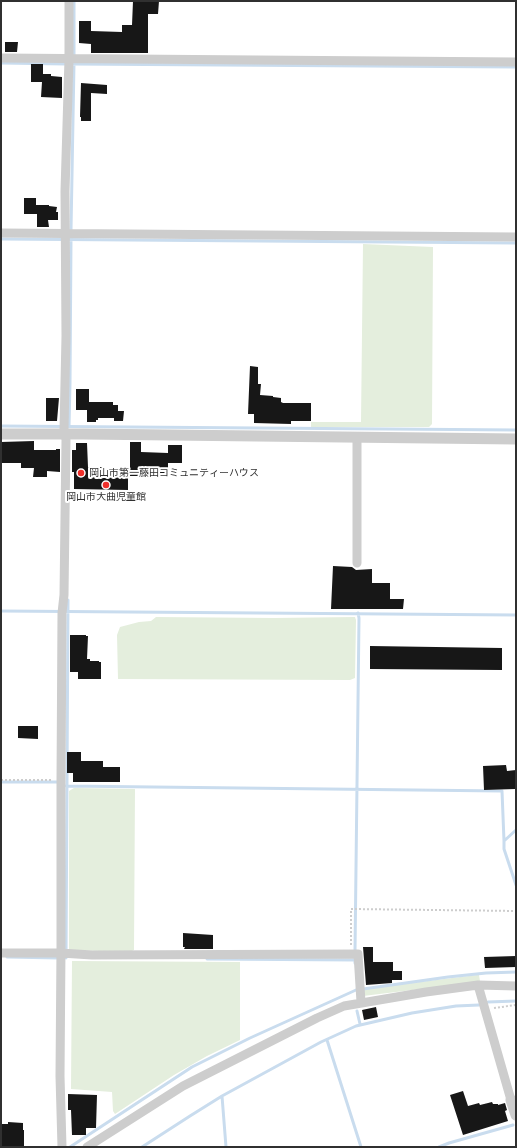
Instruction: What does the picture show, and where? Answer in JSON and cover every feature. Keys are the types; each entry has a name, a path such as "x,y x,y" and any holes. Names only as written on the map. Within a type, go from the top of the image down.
{"street":[{"path":"62,1147 60,1076 63,955 61,781 62,611 64,595 66,440 65,191 72,59 69,1"},
{"path":"1,58 516,62"},
{"path":"1,233 66,238 516,237"},
{"path":"1,434 65,429 357,437 516,439"},
{"path":"357,437 357,563"},
{"path":"1,953 63,955 358,954 361,1002"},
{"path":"87,1147 183,1086 316,1018 344,1006 426,992 478,986 516,986"},
{"path":"478,986 516,1115"}],"path":[{"path":"1,780 61,781"},
{"path":"350,954 351,909 516,911"},
{"path":"485,1009 516,1005"}],"green space":[{"path":"363,244 433,247 432,424 429,427 311,427 311,422 361,422"},
{"path":"156,617 355,617 355,678 350,680 118,679 117,635 120,627 139,622 151,621"},
{"path":"74,788 135,789 134,950 130,952 69,950 69,791"},
{"path":"72,961 240,962 240,1040 207,1056 174,1075 115,1114 113,1111 112,1092 71,1089"},
{"path":"479,975 480,981 478,982 363,996 362,989"}],"building":[{"path":"133,1 159,1 158,14 148,14 148,53 91,53 91,44 79,43 79,21 91,21 91,31 122,32 122,25 132,25"},
{"path":"5,42 18,42 17,52 5,52"},
{"path":"31,64 43,64 43,74 51,74 51,76 62,77 62,98 41,97 42,82 31,82"},
{"path":"81,83 107,85 107,94 91,93 91,121 81,121"},
{"path":"24,198 36,198 36,205 49,205 57,207 56,212 58,212 58,220 48,220 49,227 37,227 37,214 24,214"},
{"path":"250,366 258,367 258,384 261,384 260,395 281,398 281,402 283,403 311,403 311,421 291,421 291,424 254,423 254,414 248,414"},
{"path":"76,389 89,389 89,402 113,402 113,405 118,405 118,411 124,411 123,421 114,421 114,418 98,418 96,422 87,422 87,410 76,410"},
{"path":"46,398 59,398 57,421 46,421"},
{"path":"34,441 34,450 60,449 60,472 47,471 47,477 33,477 34,468 21,468 21,463 1,463 1,442"},
{"path":"130,442 141,442 141,452 168,453 168,445 182,445 182,463 168,463 168,476 130,476"},
{"path":"76,443 87,443 88,467 104,467 104,476 128,476 128,490 74,489 72,450 76,450"},
{"path":"333,566 352,567 356,570 372,569 372,583 390,583 390,599 404,599 403,609 331,609"},
{"path":"70,635 88,636 87,659 90,659 90,661 101,662 101,679 78,679 78,672 70,672"},
{"path":"370,646 502,648 502,670 370,669"},
{"path":"18,726 38,726 38,739 18,738"},
{"path":"67,752 81,752 81,761 103,761 103,767 120,767 120,782 73,782 73,773 67,773"},
{"path":"506,765 507,771 516,770 515,789 484,790 483,766"},
{"path":"183,933 213,935 213,949 184,949"},
{"path":"363,947 373,947 373,962 393,962 393,971 402,971 402,980 392,980 392,983 366,985"},
{"path":"516,956 516,967 485,968 484,957"},
{"path":"376,1007 378,1017 364,1020 362,1010"},
{"path":"463,1091 468,1106 479,1103 480,1105 492,1102 493,1104 498,1105 505,1103 507,1110 505,1111 508,1121 463,1135 450,1095"},
{"path":"68,1094 97,1095 96,1128 86,1128 86,1135 72,1135 71,1110 68,1110"},
{"path":"8,1122 23,1123 24,1147 1,1147 2,1124 8,1124"}],"waterway":[{"path":"74,1 74,58"},
{"path":"1,63 66,64"},
{"path":"71,230 74,63"},
{"path":"72,64 516,67"},
{"path":"1,239 516,243"},
{"path":"69,427 71,239"},
{"path":"1,426 516,430"},
{"path":"66,958 68,600"},
{"path":"1,611 516,615"},
{"path":"355,951 358,613"},
{"path":"1,782 59,782"},
{"path":"66,786 502,791 504,841"},
{"path":"516,830 504,841 504,849 516,885"},
{"path":"7,957 59,958"},
{"path":"207,959 355,960 355,963"},
{"path":"70,1147 192,1067 250,1038 356,990 448,977 486,973 516,972"},
{"path":"488,1002 516,1001"},
{"path":"142,1147 222,1096 321,1042 356,1026 412,1013 456,1006 479,1005"},
{"path":"357,1011 360,1024"},
{"path":"327,1040 361,1147"},
{"path":"222,1096 226,1147"},
{"path":"439,1147 513,1125"}],"place":[{"name":"岡山市第一藤田コミュニティーハウス","path":"81,473"},
{"name":"岡山市大曲児童館","path":"106,485"}]}
